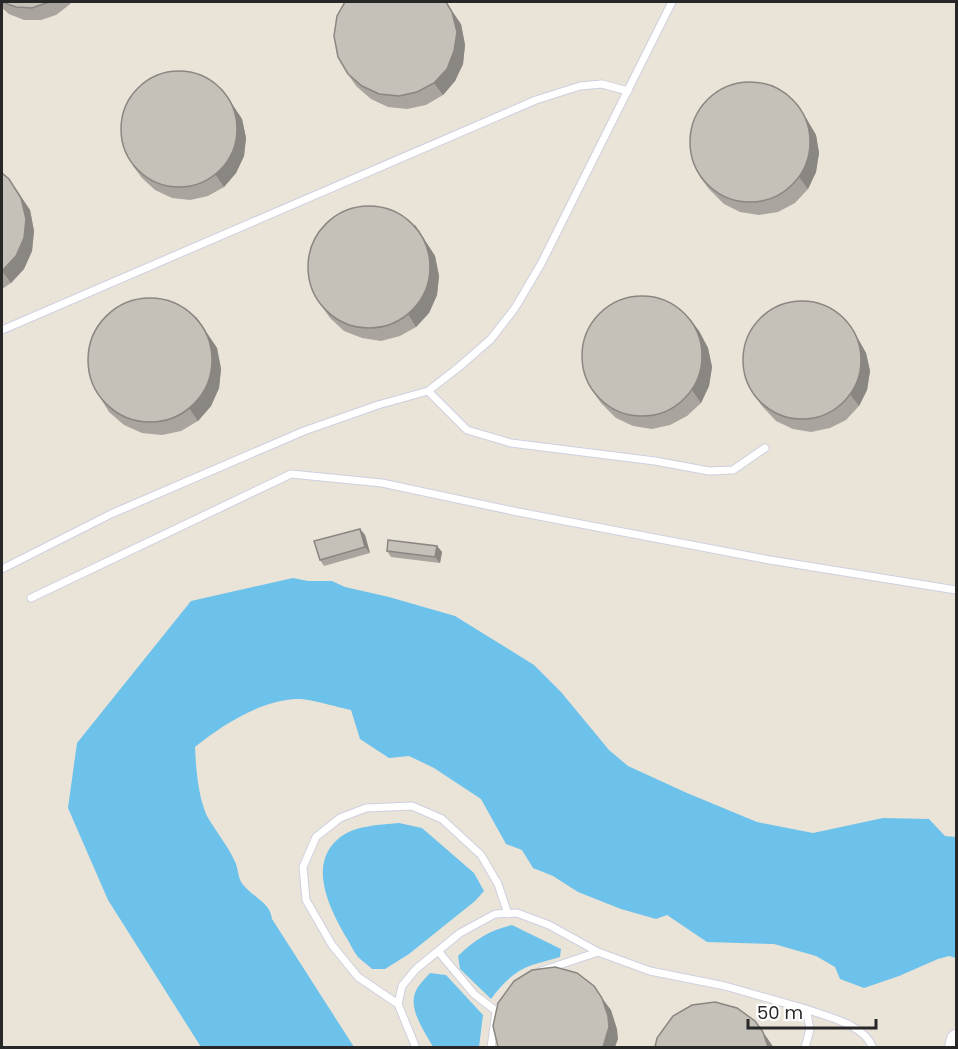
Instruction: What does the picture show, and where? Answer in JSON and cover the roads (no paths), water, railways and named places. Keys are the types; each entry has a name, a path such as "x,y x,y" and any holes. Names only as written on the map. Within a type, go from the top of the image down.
{"street":[{"path":"954,1047 957,1038"}],"lane":[{"path":"2,569 111,514 304,431 428,390 491,339 515,308 542,264 672,2"},
{"path":"2,330 536,100 580,86 602,84 628,91"},
{"path":"428,390 467,430 512,443 655,461 710,471 733,470 765,448"},
{"path":"31,598 291,474 382,483 518,512 747,555 957,590"},
{"path":"416,1047 398,1004 358,977 332,945 306,900 303,867 316,837 340,818 366,808 412,806 442,819 481,855 498,884 508,914"},
{"path":"398,1004 402,986 416,969 460,933 495,914 517,914 549,925 598,952 650,971 724,986 850,1024 871,1042 873,1047"},
{"path":"438,951 474,994 496,1011"},
{"path":"536,974 598,952"},
{"path":"491,1047 496,1011 503,1002"},
{"path":"805,1047 810,1029 806,1009"}],"water":[{"path":"293,578 308,581 332,581 345,587 455,616 534,665 561,692 609,750 628,766 757,822 813,833 883,818 929,819 945,836 956,837 956,958 949,956 938,959 864,988 840,979 835,967 816,956 774,944 707,942 667,915 656,919 621,909 578,892 553,876 533,868 522,850 506,844 481,799 434,768 409,756 389,758 360,739 351,710 315,701 295,699 255,709 217,730 195,747 200,791 207,816 233,858 241,882 268,908 272,919 354,1047 201,1047 108,900 68,808 77,743 191,601"},
{"path":"399,823 422,828 474,873 484,891 475,901 409,954 385,969 372,969 356,955 328,901 323,875 324,862 328,850 343,835 366,827"},
{"path":"512,925 561,949 560,957 519,971 491,999 460,969 458,956 483,936"},
{"path":"430,973 446,975 483,1015 479,1047 433,1047 420,1023 414,1003 416,990"}]}
